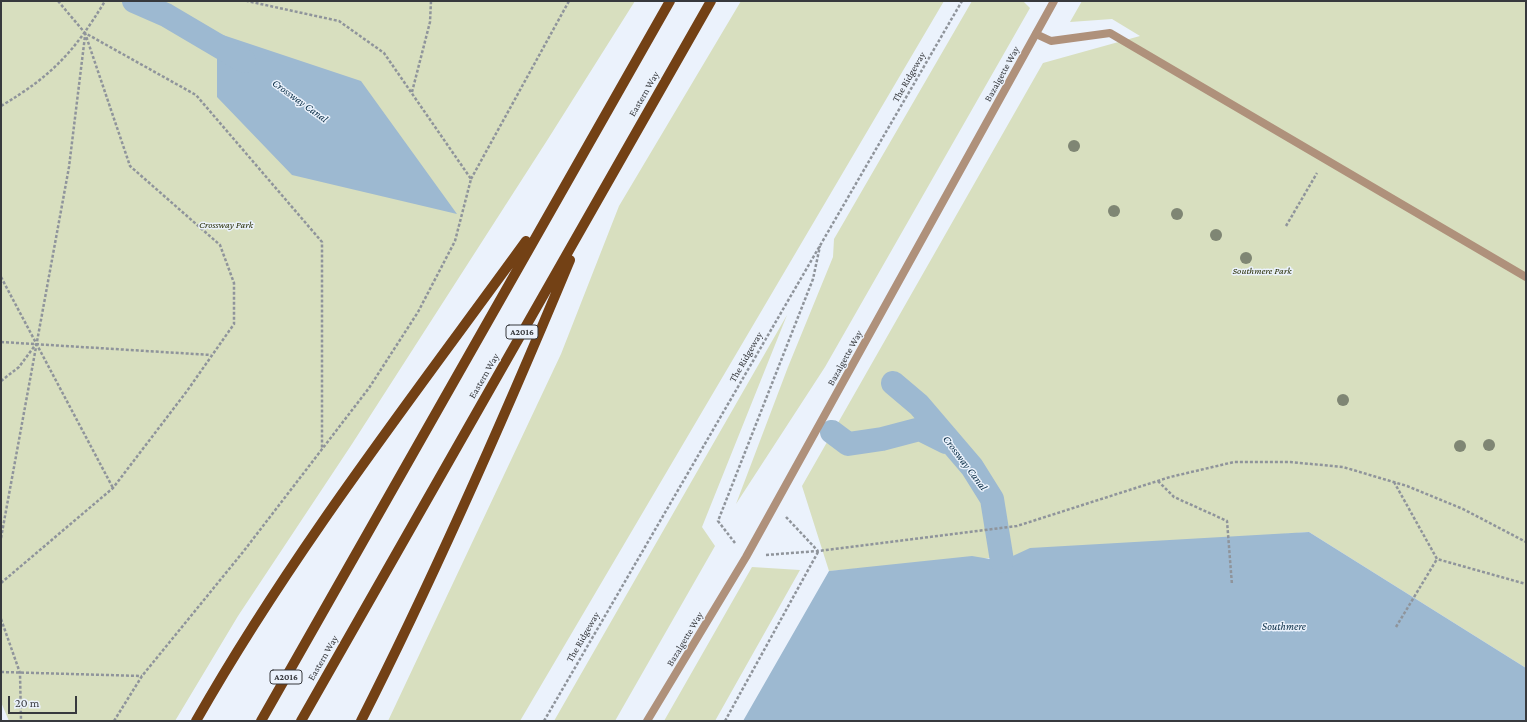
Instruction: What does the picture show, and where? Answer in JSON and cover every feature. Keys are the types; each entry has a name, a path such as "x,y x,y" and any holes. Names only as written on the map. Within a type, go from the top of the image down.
{"main road":[{"name":"A2016","path":"261,721 553,204 670,1"},
{"name":"Eastern Way","path":"301,721 711,1"},
{"path":"196,721 266,604 346,487 553,204"},
{"path":"361,721 399,646 510,404 586,220"}],"street":[{"name":"Bazalgette Way","path":"647,721 746,557 1054,1"},
{"path":"1036,34 1051,41 1110,33 1526,277"}],"path":[{"path":"58,1 85,33 196,96 322,242 322,448"},
{"path":"1,106 50,73 69,54 85,33 105,1"},
{"path":"247,1 339,21 384,53 471,179"},
{"path":"412,93 430,22 431,1"},
{"path":"114,721 142,676 243,552 369,388 418,312 455,241 471,179 569,1"},
{"name":"The Ridgeway","path":"544,721 962,1"},
{"path":"1,538 69,167 85,33"},
{"path":"1,583 113,488 234,324 234,283 220,245 130,166 85,33"},
{"path":"1286,226 1311,183"},
{"path":"820,246 813,279 718,521 746,557 818,552 1017,526 1158,481 1234,462 1290,462 1343,467 1393,482 1463,509 1526,542"},
{"path":"1,277 113,488"},
{"path":"1,342 37,343 212,355"},
{"path":"1,381 18,367 37,343"},
{"path":"1158,481 1174,497 1227,521 1232,585"},
{"path":"1393,482 1437,559 1526,584"},
{"path":"775,505 818,552"},
{"path":"725,721 818,552"},
{"path":"1396,627 1437,559"},
{"path":"1,619 20,673 21,721"},
{"path":"1,672 142,676"}],"green space":[{"name":"Crossway Park","path":"1,1 635,1 352,444 238,616 175,721 9,721 1,702"},
{"path":"741,1 944,1 520,721 388,721 561,354 619,206"},
{"path":"972,1 1023,1 1030,8 825,367 736,504 788,367 833,257 834,239"},
{"name":"Southmere Park","path":"1082,1 1526,1 1526,668 1309,532 829,571 802,486 1043,63 1140,36 1112,19 1070,22"},
{"path":"787,315 702,527 715,546 615,721 554,721"},
{"path":"752,567 800,570 715,721 664,721"}],"water":[{"path":"217,33 361,81 457,214 292,175 217,97"},
{"name":"Southmere","path":"1309,532 1526,668 1526,721 743,721 829,571 972,556 1002,561 1030,548"}],"waterway":[{"name":"Crossway Canal","path":"134,1 166,15 244,61"},
{"name":"Crossway Canal","path":"893,383 919,405 972,467 992,499 1002,561"},
{"path":"832,432 848,444 882,439 920,429 946,442"}]}
